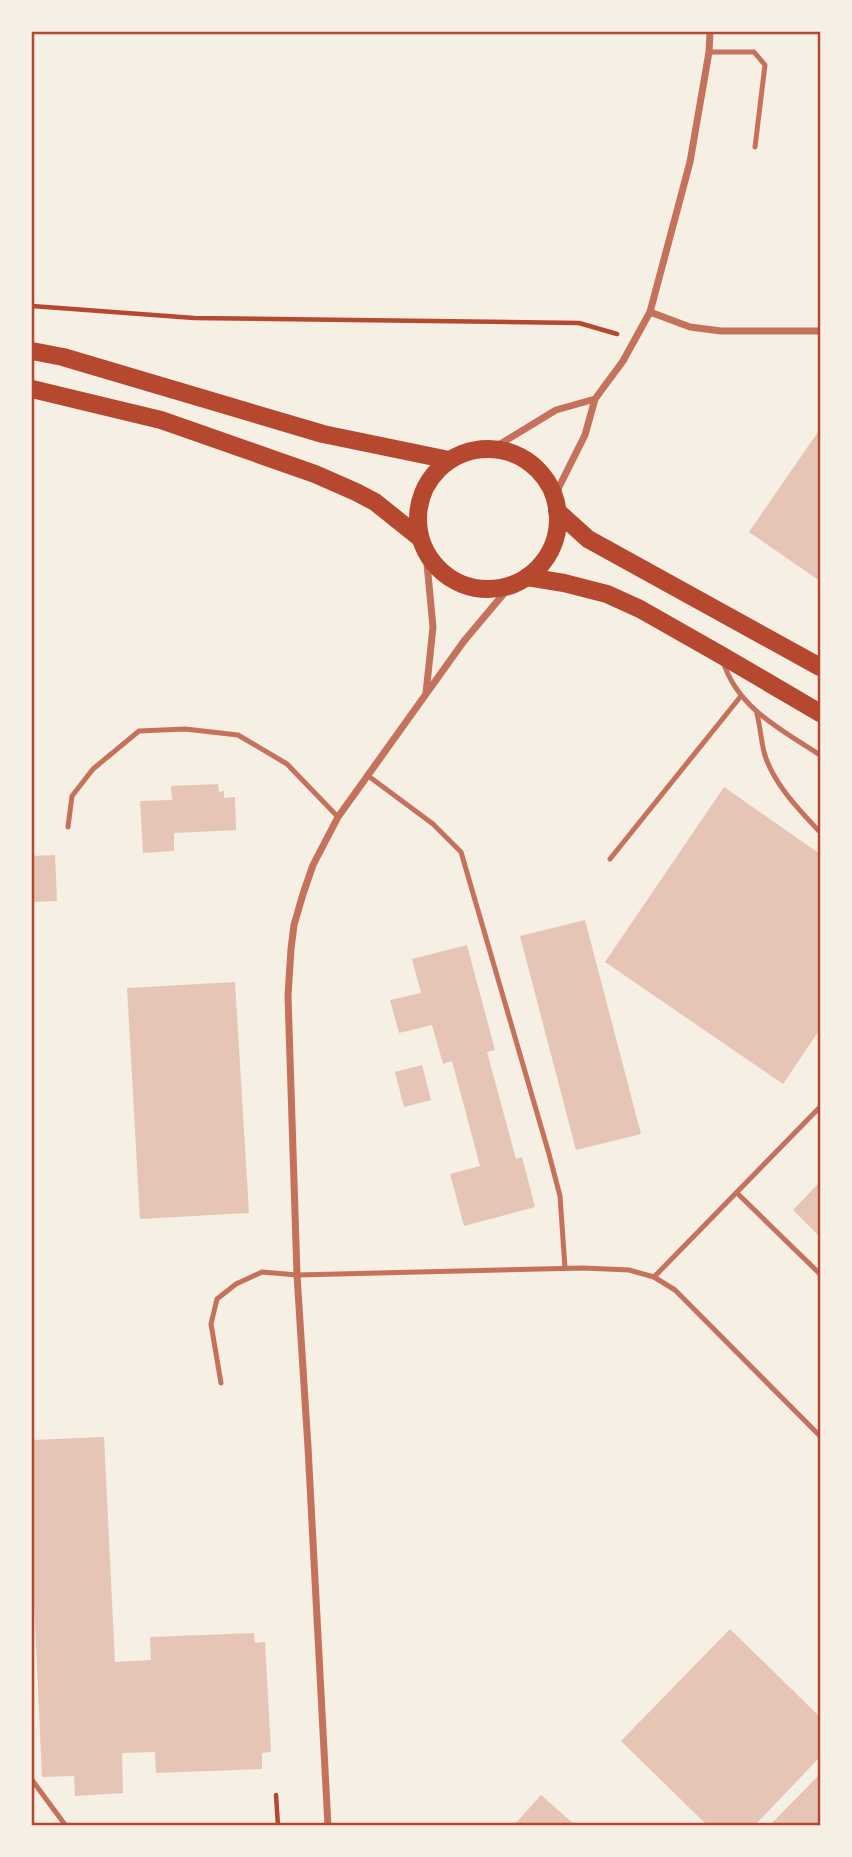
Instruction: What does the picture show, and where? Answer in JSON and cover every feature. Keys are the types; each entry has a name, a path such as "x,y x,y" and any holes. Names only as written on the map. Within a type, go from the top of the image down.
{"main road":[{"path":"32,351 62,357 323,434 449,460"},
{"path":"32,389 161,420 315,474 356,492 375,502 423,545 438,569 455,581 474,588 494,589 519,581 541,564 551,548 557,530 555,504 547,483 533,466 514,454 492,449 470,451 449,460 433,475 422,495 418,516 423,545"},
{"path":"555,504 588,539 821,667"},
{"path":"519,581 564,583 607,593 821,713"}],"street":[{"path":"555,504 585,435 595,399 623,361 650,312 690,162 709,52 709,32"},
{"path":"650,312 690,327 713,330 821,331"},
{"path":"492,449 556,410 595,399"},
{"path":"423,545 433,627 426,694"},
{"path":"328,1825 309,1447 297,1275 288,973 295,925 313,865 338,817 464,640 519,581"}],"lane":[{"path":"709,52 754,52 765,65 755,146"},
{"path":"721,655 727,675 757,714 821,755"},
{"path":"610,859 741,696"},
{"path":"757,714 765,755 778,781 797,808 821,832"},
{"path":"68,827 72,796 93,769 139,731 185,729 238,735 287,764 338,817"},
{"path":"367,775 433,824 461,852 552,1165 563,1227 565,1268"},
{"path":"654,1277 821,1107"},
{"path":"737,1193 821,1274"},
{"path":"221,1382 211,1324 217,1299 236,1284 262,1272 297,1275 565,1268 629,1270 654,1277 675,1290 821,1436"},
{"path":"32,1780 66,1825"}],"path":[{"path":"32,306 194,318 579,323 635,340"},
{"path":"276,1795 278,1825"}],"building":[{"path":"820,429 820,581 749,532"},
{"path":"218,784 219,792 224,791 224,798 235,797 236,830 174,833 174,851 143,853 140,801 172,800 171,786"},
{"path":"724,787 820,854 820,1029 783,1084 605,962"},
{"path":"55,855 57,901 32,902 32,856"},
{"path":"585,920 641,1134 576,1150 520,936"},
{"path":"467,945 495,1050 487,1052 516,1159 522,1157 535,1207 464,1226 450,1174 480,1166 452,1061 443,1064 432,1025 399,1033 390,1000 421,993 412,959"},
{"path":"235,982 249,1213 140,1219 127,988"},
{"path":"422,1065 431,1100 404,1107 395,1072"},
{"path":"820,1182 820,1237 793,1210"},
{"path":"104,1437 115,1662 151,1660 150,1637 254,1633 255,1643 265,1642 271,1752 262,1753 262,1769 156,1773 155,1752 122,1753 123,1793 75,1796 74,1776 42,1777 32,1556 32,1440"},
{"path":"730,1629 820,1717 820,1757 754,1826 708,1826 621,1741"},
{"path":"820,1774 820,1826 769,1826"},
{"path":"541,1795 576,1826 517,1826 515,1824"}]}
